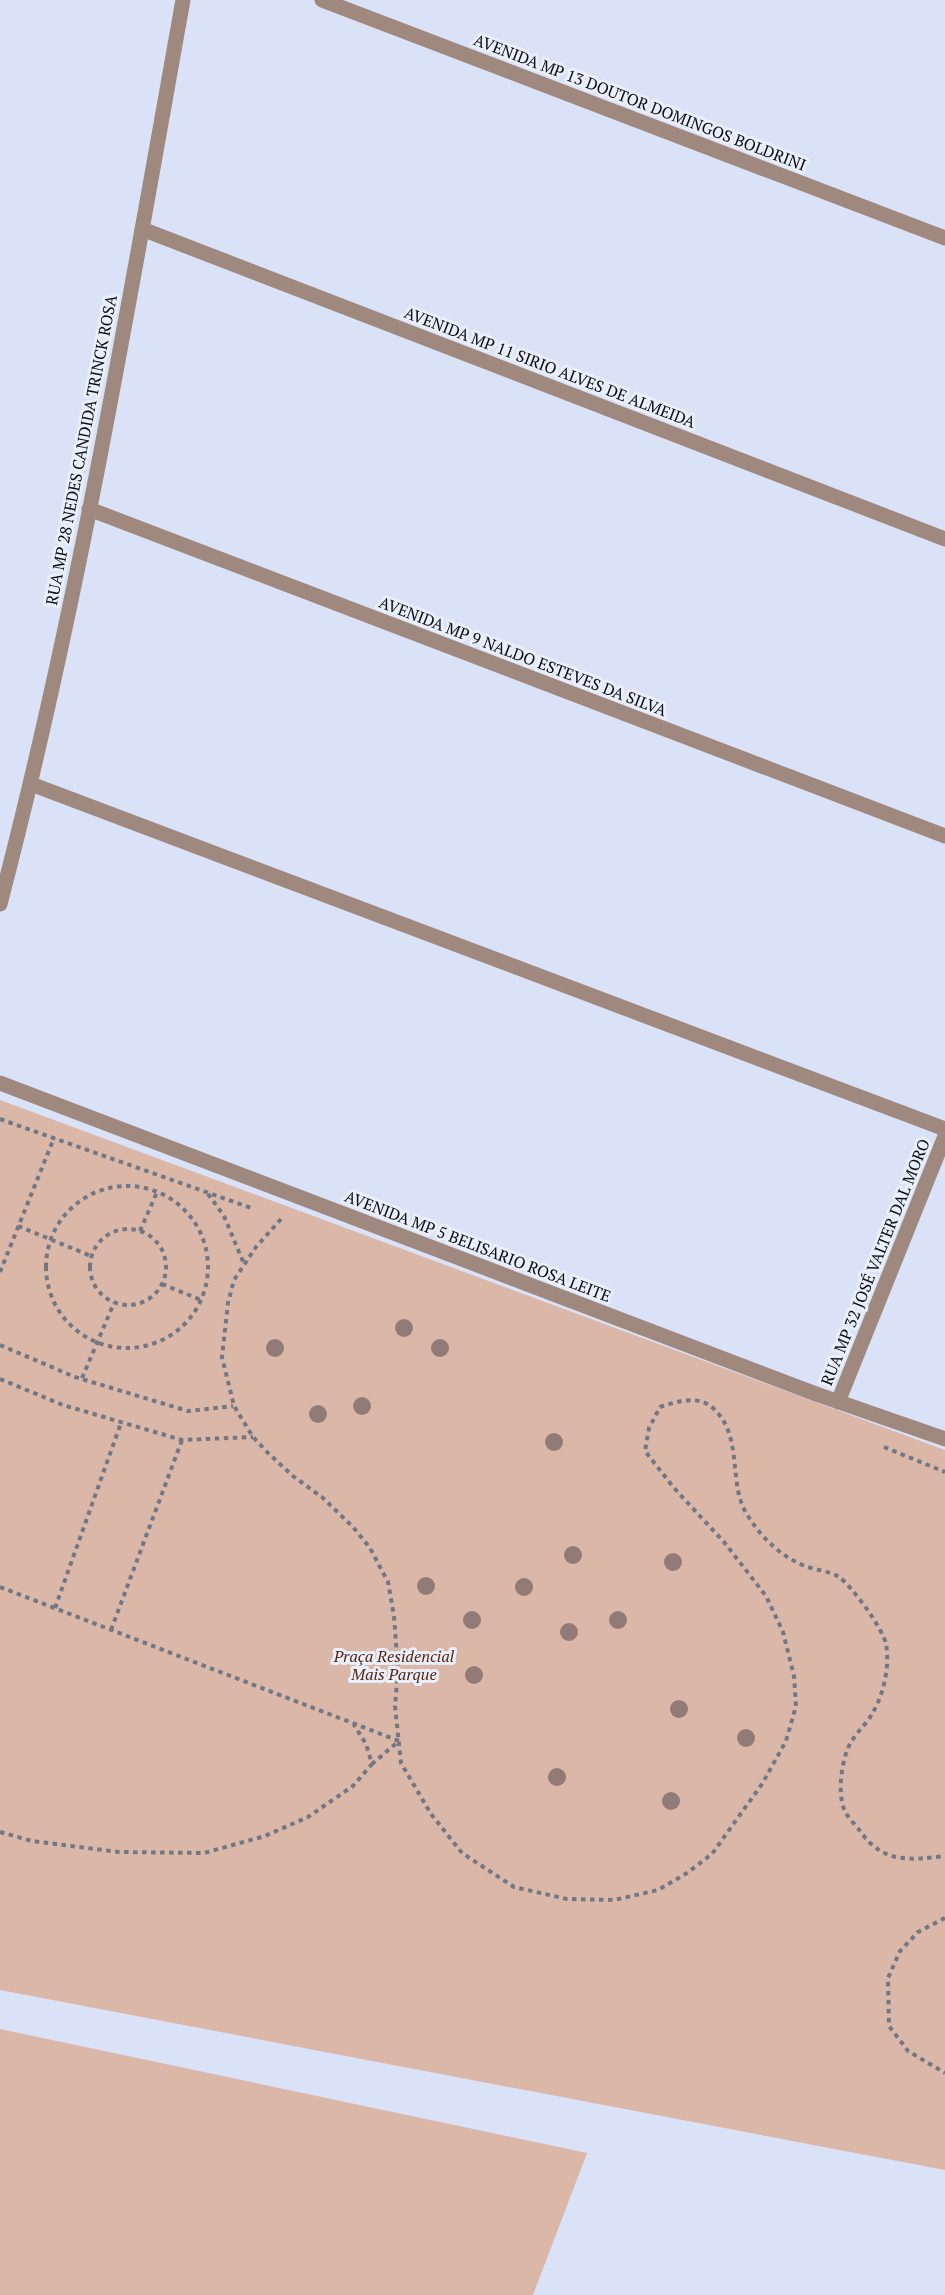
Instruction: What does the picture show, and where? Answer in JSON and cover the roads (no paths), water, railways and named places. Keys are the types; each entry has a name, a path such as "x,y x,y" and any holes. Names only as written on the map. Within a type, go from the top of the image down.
{"street":[{"name":"RUA MP 28 NEDES CANDIDA TRINCK ROSA","path":"0,904 32,784 89,509 183,0"},
{"name":"AVENIDA MP 13 DOUTOR DOMINGOS BOLDRINI","path":"322,0 945,238"},
{"name":"AVENIDA MP 11 SIRIO ALVES DE ALMEIDA","path":"142,229 945,539"},
{"name":"AVENIDA MP 9 NALDO ESTEVES DA SILVA","path":"89,509 945,836"},
{"path":"32,784 945,1129"},
{"name":"AVENIDA MP 5 BELISARIO ROSA LEITE","path":"0,1083 838,1402 945,1439"},
{"name":"RUA MP 32 JOSÉ VALTER DAL MORO","path":"838,1402 945,1136"}],"park label":[{"name":"Praça Residencial Mais Parque","path":"394,1665"}]}
